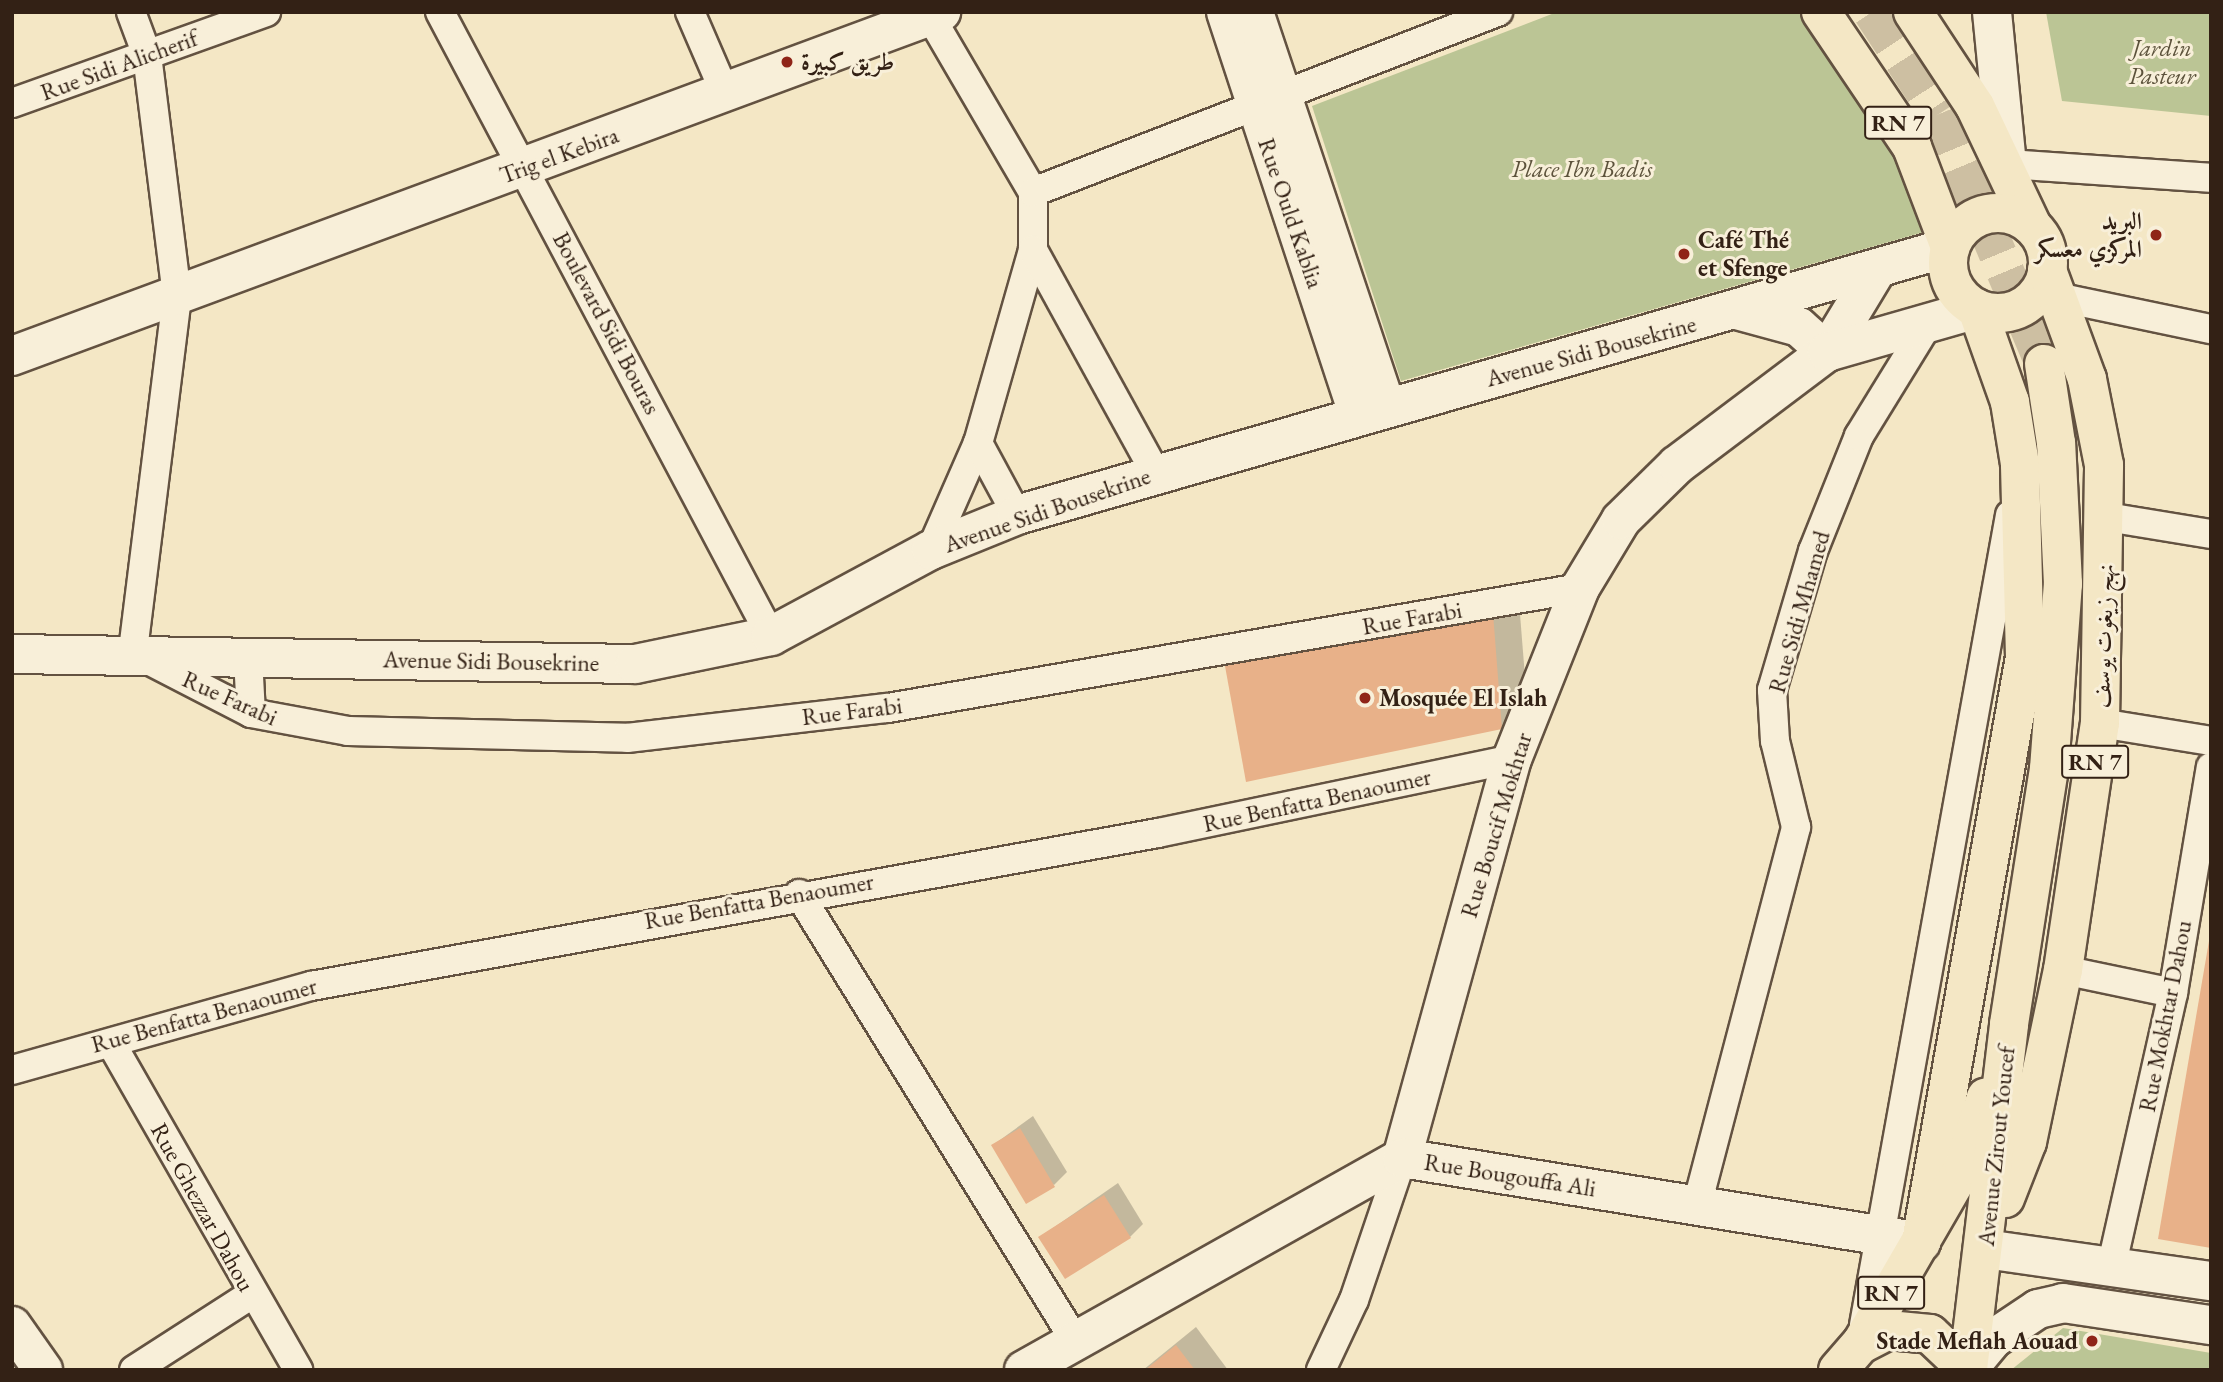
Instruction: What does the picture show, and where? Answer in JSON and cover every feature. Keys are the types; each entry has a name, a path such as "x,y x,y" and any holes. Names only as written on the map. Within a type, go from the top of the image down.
{"main road":[{"name":"RN 7","path":"1821,12 1912,147 1950,247"},
{"name":"RN 7","path":"1913,12 2007,164 2032,226"},
{"path":"1986,214 2018,217 2032,226 2042,239 2054,284 2020,307 1978,309 1950,277 1950,247 1970,221 1986,214"},
{"name":"نهج زيغوت يوسف","path":"1985,1249 2027,1142 2063,970 2101,723 2107,517 2090,391 2054,284"},
{"name":"RN 7","path":"1922,1242 2025,657 2020,464 2010,402 1978,309"},
{"name":"نهج زيغوت يوسف","path":"2009,1024 2049,769 2063,584 2056,443 2044,364"},
{"name":"Avenue Zirout Youcef","path":"1849,1357 1922,1242 1964,1166 2009,1024"},
{"name":"Avenue Zirout Youcef","path":"1968,1369 1985,1249 2009,1024"},
{"path":"1849,1357 1888,1330 1930,1334 1968,1369"}],"street":[{"path":"131,12 147,55 177,298 133,652"},
{"name":"Rue Sidi Alicherif","path":"12,103 266,12"},
{"name":"Boulevard Sidi Bouras","path":"440,12 526,167 771,636"},
{"path":"690,12 725,93"},
{"name":"Rue Ould Kablia","path":"1226,12 1267,100 1372,410"},
{"name":"Rue Ould Kablia","path":"1254,12 1267,100"},
{"path":"1033,192 1498,12"},
{"path":"1992,12 2007,164 2211,178"},
{"path":"932,550 978,443 1033,250 1033,192 936,14"},
{"name":"Trig el Kebira","path":"12,356 177,298 936,14"},
{"name":"Avenue Sidi Bousekrine","path":"12,654 133,652 248,658 635,664 771,636 932,550 1017,515 1372,410 1740,311 1950,247"},
{"path":"1033,250 1155,472"},
{"path":"1827,352 1877,269"},
{"path":"2054,284 2211,329"},
{"path":"1827,352 1978,309"},
{"path":"1740,311 1799,327 1827,352"},
{"name":"Rue Sidi Mhamed","path":"1697,1205 1796,827 1775,741 1772,690 1813,551 1859,436 1929,322"},
{"name":"Rue Boucif Mokhtar","path":"1402,1158 1512,759 1580,588 1621,520 1677,465 1827,352"},
{"path":"978,443 1017,515"},
{"path":"1849,1357 1880,1235 2020,464"},
{"path":"2107,517 2211,534"},
{"name":"Rue Farabi","path":"133,652 251,713 348,731 627,738 888,708 1580,588"},
{"path":"248,658 251,713"},
{"path":"2101,723 2211,741"},
{"name":"Rue Benfatta Benaoumer","path":"12,1070 311,986 800,894 1157,833 1512,759"},
{"name":"Rue Mokhtar Dahou","path":"2112,1264 2173,993 2211,767"},
{"path":"800,894 1074,1339"},
{"path":"2063,970 2173,993"},
{"name":"Rue Ghezzar Dahou","path":"111,1043 252,1294 298,1370"},
{"path":"1321,1370 1354,1300 1402,1158"},
{"name":"Rue Bougouffa Ali","path":"1024,1370 1074,1339 1402,1158 1922,1242"},
{"path":"1985,1249 2112,1264 2211,1281"},
{"path":"134,1370 252,1294"},
{"path":"1968,1369 1993,1339 2038,1309 2063,1303 2211,1325"}],"green space":[{"name":"Place Ibn Badis","path":"1557,12 1812,12 1876,94 1931,230 1401,381 1312,106"},
{"name":"Jardin Pasteur","path":"2046,12 2211,12 2211,116 2062,101"},
{"name":"Stade Meflah Aouad","path":"2063,1328 2211,1353 2211,1370 2011,1370"}],"building":[{"name":"Mosquée El Islah","path":"1493,613 1502,729 1246,782 1225,666"},
{"path":"2211,941 2211,1248 2158,1239"},
{"path":"1020,1128 1055,1187 1026,1204 991,1145"},
{"path":"1104,1195 1131,1238 1065,1279 1038,1237"},
{"path":"1176,1345 1195,1370 1145,1370"}],"tunnel":[{"path":"1872,12 1939,114 2044,364"}],"place":[{"name":"طريق كبيرة","path":"787,62"},
{"name":"البريد المركزي معسكر","path":"2156,235"},
{"name":"Café Thé et Sfenge","path":"1684,254"},
{"name":"Mosquée El Islah","path":"1365,698"},
{"name":"Stade Meflah Aouad","path":"2092,1341"}]}
